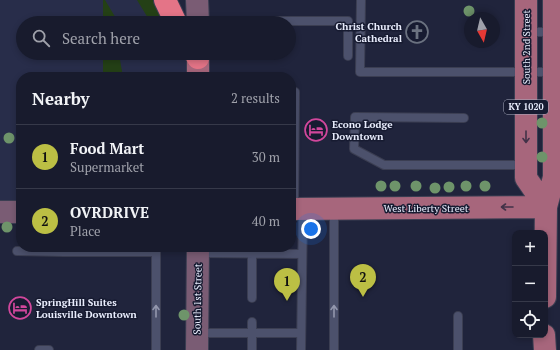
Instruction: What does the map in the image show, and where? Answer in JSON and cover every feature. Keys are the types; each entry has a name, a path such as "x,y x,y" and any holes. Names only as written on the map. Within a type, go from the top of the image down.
{"highway":[{"path":"165,0 173,16"}],"main road":[{"name":"South 2nd Street","path":"526,0 526,178 553,207"},
{"name":"KY 1020","path":"548,266 553,207 557,107 554,72 557,32 554,0"},
{"name":"West Liberty Street","path":"296,208 553,207"},
{"path":"544,338 545,350"}],"street":[{"path":"0,212 16,212"},
{"name":"South 1st Street","path":"197,341 198,252"}],"lane":[{"path":"360,0 360,72 554,72"},
{"path":"197,15 222,16"},
{"path":"296,19 348,21 348,56"},
{"path":"526,32 557,32"},
{"path":"526,107 557,107"},
{"path":"464,118 354,117 354,149 384,165 526,165"},
{"path":"296,208 302,254 301,350"},
{"path":"334,208 334,350"},
{"path":"156,252 156,350"},
{"path":"252,252 252,298"},
{"path":"277,252 302,254"},
{"path":"458,316 458,350"},
{"path":"252,322 252,350"},
{"path":"197,341 252,333 301,333"},
{"path":"39,350 49,350"}],"shaded area":[{"path":"0,0 155,0 163,16 16,16 16,60 193,60 197,72 16,72 16,212 0,212"}],"green space":[{"path":"103,0 105,0 115,16 103,16"},
{"path":"137,0 155,0 163,16 147,16"},
{"path":"103,60 120,60 122,72 103,72"}],"place":[{"name":"Christ Church Cathedral","path":"417,32"},
{"name":"Econo Lodge Downtown","path":"316,130"},
{"name":"OVRDRIVE","path":"363,297"},
{"name":"Food Mart","path":"287,301"},
{"name":"SpringHill Suites Louisville Downtown","path":"20,308"}]}
